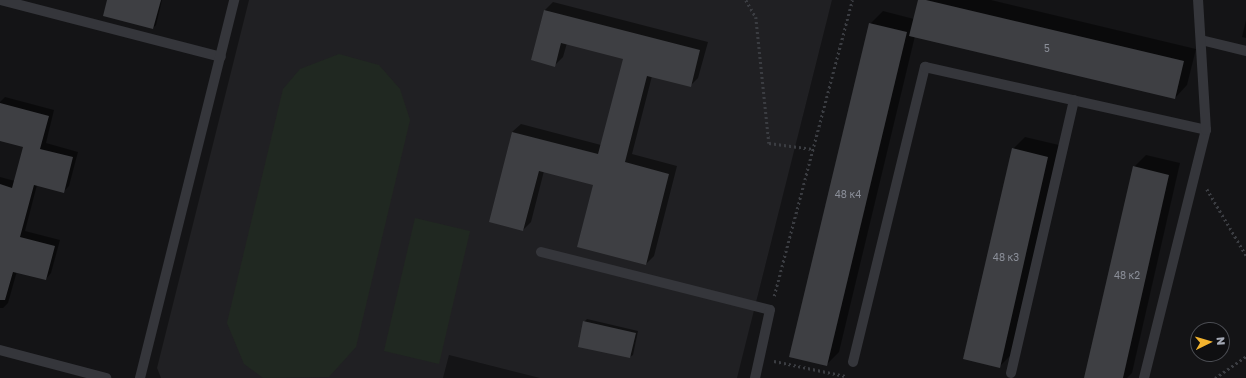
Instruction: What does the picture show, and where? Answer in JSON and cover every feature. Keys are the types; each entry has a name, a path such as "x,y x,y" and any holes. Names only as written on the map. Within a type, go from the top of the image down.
{"lane":[{"path":"0,0 221,57"},
{"path":"140,378 234,0"},
{"path":"1144,378 1206,130 1198,0"},
{"path":"1201,40 1246,51"},
{"path":"853,362 925,67 1206,130"},
{"path":"1011,373 1074,100"},
{"path":"541,252 770,310 755,378"},
{"path":"0,350 106,378"}],"path":[{"path":"746,0 756,17 769,143 813,149"},
{"path":"770,310 852,0"},
{"path":"1196,170 1246,255"},
{"path":"1215,378 1246,356"},
{"path":"760,358 849,377"}],"shaded area":[{"path":"249,0 832,0 737,378 540,378 449,355 443,378 161,378 157,368"},
{"path":"339,54 379,65 400,89 410,120 356,347 329,377 263,378 244,364 227,323 283,89 300,69"},
{"path":"415,218 470,231 439,364 384,351"}],"building":[{"path":"107,0 161,0 153,29 103,16"},
{"path":"918,0 926,0 1184,61 1175,99 909,36"},
{"path":"544,10 700,50 691,87 647,76 625,162 669,174 646,265 577,247 593,185 539,171 523,231 489,222 512,132 598,154 623,59 561,43 555,67 531,60"},
{"path":"869,23 907,32 827,366 789,357"},
{"path":"0,103 49,116 40,149 73,157 64,193 34,185 20,237 55,246 46,280 13,272 5,300 0,300 0,184 12,188 23,147 0,141"},
{"path":"1012,148 1048,157 1000,368 963,359"},
{"path":"1133,166 1169,175 1123,378 1084,378"},
{"path":"583,321 636,333 630,358 578,347"}]}
